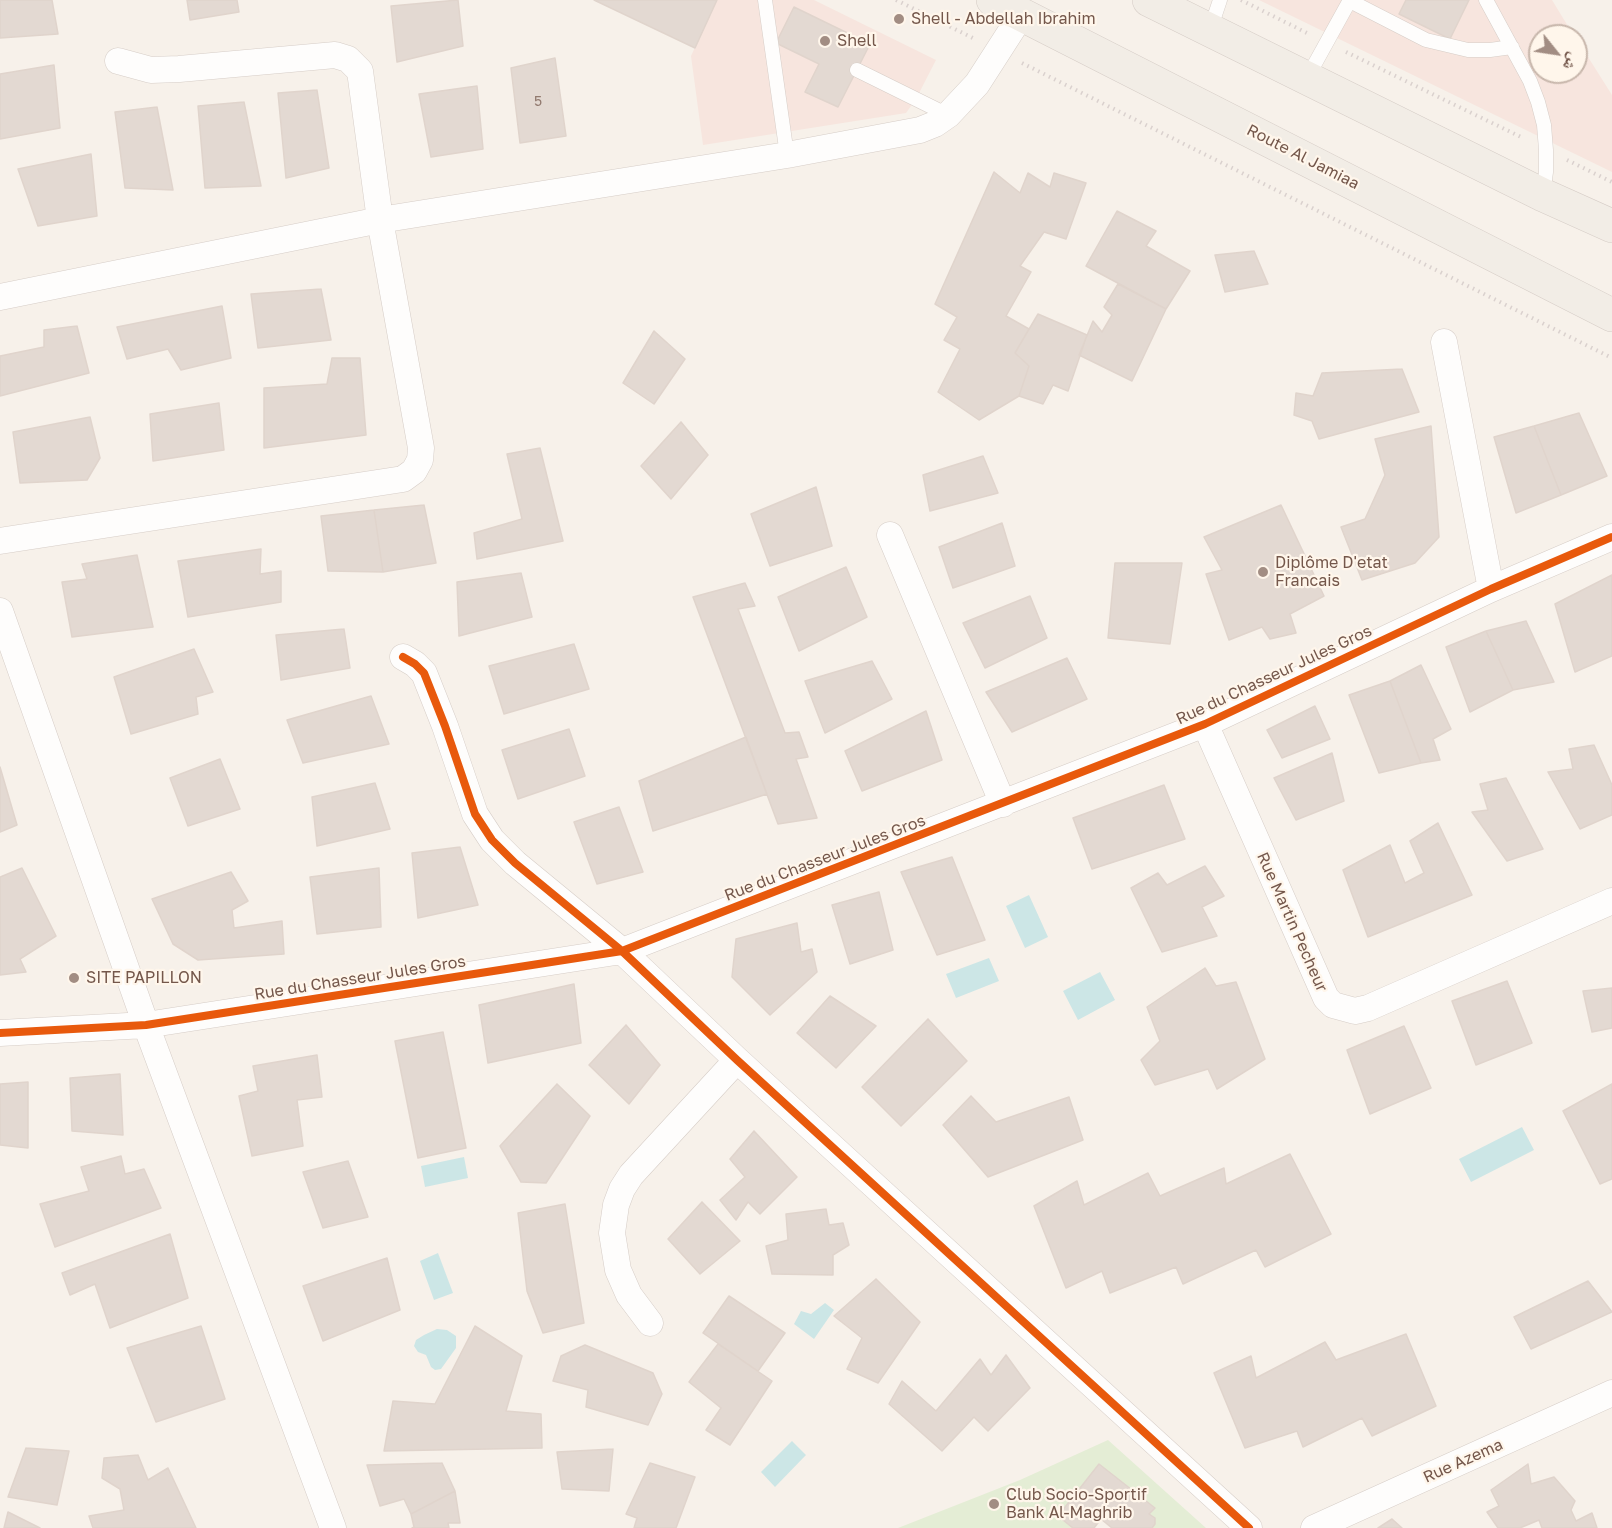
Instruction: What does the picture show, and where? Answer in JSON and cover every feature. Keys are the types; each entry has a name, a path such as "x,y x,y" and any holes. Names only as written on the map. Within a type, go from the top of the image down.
{"main road":[{"path":"1149,0 1215,15 1307,78 1543,195 1612,226"},
{"name":"Route Al Jamiaa","path":"1007,7 1612,315"}],"street":[{"path":"0,297 380,220 787,155 920,130 948,115 977,84 999,51 1007,7"},
{"path":"0,541 403,479 414,471 420,460 421,448 380,220 360,71 348,59 335,55 151,70 118,61"},
{"path":"1444,342 1491,589"},
{"path":"890,535 1003,804"},
{"name":"Rue du Chasseur Jules Gros","path":"0,1033 146,1025 622,951 1205,724 1491,589 1612,537"},
{"path":"0,611 146,1025 333,1528"},
{"path":"403,657 424,673 446,726 475,814 492,840 515,863 622,951 737,1060 1249,1528"},
{"name":"Rue Martin Pecheur","path":"1205,724 1326,998 1333,1005 1355,1011 1368,1008 1612,901"},
{"path":"650,1323 626,1290 618,1270 612,1233 616,1205 631,1175 737,1060"},
{"name":"Rue Azema","path":"1314,1528 1612,1393"}],"lane":[{"path":"765,0 775,30 787,155"},
{"path":"1486,0 1530,81 1538,102 1544,125 1546,150 1543,195"},
{"path":"1307,78 1350,1 1426,40 1468,50 1512,47"},
{"path":"857,70 948,115"}],"path":[{"path":"896,0 1612,358"},
{"path":"1240,0 1612,182"}],"shaded area":[{"path":"717,0 814,0 936,60 916,99 906,113 703,145 691,56"},
{"path":"1259,0 1552,0 1567,24 1528,24 1528,84 1588,84 1588,57 1612,95 1612,172"}],"green space":[{"path":"1108,1440 1206,1528 1152,1528 1155,1518 1149,1514 1154,1508 1099,1464 1058,1516 1073,1528 898,1528 1020,1480"}],"water":[{"path":"1029,895 1048,937 1025,948 1006,906"},
{"path":"989,958 999,981 956,998 946,974"},
{"path":"1100,972 1115,1000 1078,1020 1063,991"},
{"path":"1522,1127 1534,1150 1471,1182 1459,1159"},
{"path":"464,1157 468,1178 425,1187 421,1166"},
{"path":"438,1253 453,1293 434,1300 420,1261"},
{"path":"825,1303 834,1310 814,1339 794,1324 801,1311 811,1314"},
{"path":"437,1329 447,1330 456,1336 456,1348 441,1369 435,1370 431,1367 426,1355 418,1352 414,1346 416,1340"},
{"path":"792,1441 806,1455 775,1487 761,1472"}],"building":[{"path":"0,0 52,0 58,34 0,38"},
{"path":"187,0 237,0 239,12 190,20"},
{"path":"458,0 463,46 397,62 391,6"},
{"path":"594,0 717,0 695,48"},
{"path":"1406,0 1469,0 1450,39 1399,14"},
{"path":"794,7 870,44 838,107 805,92 819,64 776,43"},
{"path":"555,58 566,136 520,143 511,68"},
{"path":"54,65 60,128 0,139 0,74"},
{"path":"477,86 483,149 431,157 419,94"},
{"path":"317,90 329,168 286,178 278,93"},
{"path":"244,102 261,186 205,188 198,106"},
{"path":"157,107 173,190 125,188 115,112"},
{"path":"91,154 97,216 38,226 18,169"},
{"path":"994,172 1020,193 1028,173 1050,187 1054,173 1086,183 1066,239 1044,232 1020,266 1031,272 1006,316 1029,329 1015,353 1029,366 1019,396 979,420 938,392 960,349 944,340 957,317 935,304"},
{"path":"1117,211 1156,231 1146,246 1190,271 1166,309 1086,266"},
{"path":"1254,251 1268,284 1225,292 1215,255"},
{"path":"1118,284 1166,309 1132,381 1079,355 1093,321 1102,332 1112,315 1104,307"},
{"path":"321,289 331,340 258,348 251,294"},
{"path":"222,306 231,358 181,370 168,349 127,359 117,327"},
{"path":"1038,314 1087,335 1068,391 1053,385 1043,404 1019,396 1029,366 1015,353"},
{"path":"77,326 89,373 0,396 0,356 44,347 44,330"},
{"path":"654,331 685,359 654,404 623,383"},
{"path":"332,358 360,358 366,435 264,448 264,388 327,384"},
{"path":"1402,369 1419,412 1319,439 1312,421 1294,415 1296,393 1313,396 1322,373"},
{"path":"219,403 224,450 153,461 150,414"},
{"path":"1579,413 1607,476 1561,495 1534,426"},
{"path":"90,417 100,458 87,480 20,483 13,432"},
{"path":"681,422 708,455 671,499 641,466"},
{"path":"1431,426 1439,537 1415,563 1362,580 1341,527 1365,519 1385,475 1375,439"},
{"path":"1534,426 1561,495 1516,513 1494,437"},
{"path":"540,448 563,541 477,559 474,533 522,519 507,454"},
{"path":"983,456 998,493 930,511 923,475"},
{"path":"816,487 832,546 770,566 751,514"},
{"path":"424,505 436,563 383,572 374,510"},
{"name":"Diplôme D'etat Francais","path":"1281,505 1324,596 1290,614 1296,633 1270,639 1262,627 1229,640 1206,574 1222,570 1204,537"},
{"path":"374,510 383,572 328,571 321,516"},
{"path":"1002,523 1015,566 953,588 939,547"},
{"path":"261,549 260,574 281,571 281,602 188,617 178,561"},
{"path":"137,555 153,627 72,637 62,582 87,579 82,564"},
{"path":"1115,563 1182,563 1170,644 1108,638"},
{"path":"846,567 867,617 799,651 778,597"},
{"path":"521,573 532,617 459,636 457,582"},
{"path":"1612,575 1612,656 1575,672 1555,604"},
{"path":"745,583 755,606 738,609 785,733 799,732 808,757 796,759 817,818 778,824 693,597"},
{"path":"1030,596 1047,638 985,668 963,623"},
{"path":"1526,621 1554,682 1513,690 1486,631"},
{"path":"344,629 350,668 281,680 276,635"},
{"path":"1486,631 1513,690 1470,712 1446,647"},
{"path":"574,644 589,689 504,714 489,666"},
{"path":"194,649 213,692 196,697 198,714 131,734 114,677"},
{"path":"1067,658 1087,699 1012,732 986,692"},
{"path":"872,661 892,699 825,733 805,681"},
{"path":"1421,665 1451,729 1433,739 1440,760 1421,763 1390,681"},
{"path":"1390,681 1421,763 1379,773 1349,695"},
{"path":"371,696 389,744 303,763 287,720"},
{"path":"1315,706 1330,739 1282,758 1267,730"},
{"path":"926,711 942,760 862,791 845,751"},
{"path":"569,729 585,776 518,799 502,750"},
{"path":"746,737 767,794 653,831 639,781"},
{"path":"1594,745 1612,785 1612,815 1580,829 1548,772 1573,769 1569,749"},
{"path":"1332,753 1344,801 1296,820 1274,778"},
{"path":"220,759 240,809 188,826 170,778"},
{"path":"0,767 17,825 0,832"},
{"path":"1506,778 1543,849 1507,861 1472,812 1488,810 1480,784"},
{"path":"375,783 390,829 317,846 312,797"},
{"path":"1164,785 1185,839 1092,869 1073,818"},
{"path":"619,807 643,872 597,884 574,822"},
{"path":"1438,823 1472,895 1368,937 1343,870 1390,845 1405,883 1424,873 1410,841"},
{"path":"460,847 478,905 418,918 412,853"},
{"path":"952,857 985,940 937,955 901,872"},
{"path":"1205,866 1224,896 1202,907 1217,936 1162,952 1131,888 1158,873 1167,885"},
{"path":"22,868 56,936 20,959 26,972 0,975 0,877"},
{"path":"379,868 381,927 317,934 310,877"},
{"path":"231,872 248,901 232,910 234,928 282,921 284,954 198,960 173,944 152,899"},
{"path":"879,892 893,950 850,964 832,905"},
{"path":"797,923 801,952 812,949 817,972 770,1015 732,977 736,939"},
{"path":"1205,968 1216,986 1236,982 1265,1059 1217,1089 1208,1069 1155,1085 1141,1060 1160,1041 1147,1007"},
{"path":"1507,981 1532,1043 1476,1065 1452,1001"},
{"path":"574,984 581,1043 488,1063 479,1005"},
{"path":"1612,988 1612,1028 1592,1032 1583,991"},
{"path":"830,996 876,1026 836,1068 797,1033"},
{"path":"928,1019 967,1061 901,1126 862,1087"},
{"path":"626,1025 660,1065 629,1104 589,1065"},
{"path":"1404,1026 1431,1088 1370,1114 1347,1050"},
{"path":"443,1032 466,1148 418,1158 395,1041"},
{"path":"317,1055 322,1097 297,1100 303,1146 252,1156 239,1096 258,1091 253,1066"},
{"path":"120,1074 123,1135 72,1131 70,1078"},
{"path":"28,1082 28,1148 0,1145 0,1084"},
{"path":"557,1084 590,1116 546,1183 521,1182 500,1146"},
{"path":"1612,1084 1612,1179 1600,1184 1563,1111"},
{"path":"971,1096 996,1122 1069,1097 1083,1140 988,1177 943,1125"},
{"path":"754,1131 797,1177 760,1214 748,1202 736,1220 720,1200 745,1177 730,1159"},
{"path":"1290,1154 1331,1234 1265,1267 1256,1250 1183,1284 1176,1267 1110,1293 1102,1271 1066,1288 1034,1206 1077,1181 1084,1205 1148,1173 1160,1196 1224,1168 1226,1184"},
{"path":"121,1156 125,1174 144,1169 161,1208 55,1247 40,1204 89,1191 81,1167"},
{"path":"348,1161 368,1217 323,1228 303,1172"},
{"path":"702,1202 740,1241 700,1274 668,1239"},
{"path":"565,1204 584,1323 543,1333 527,1291 518,1213"},
{"path":"826,1209 829,1225 843,1223 849,1245 833,1255 833,1275 772,1274 766,1246 788,1240 786,1214"},
{"path":"170,1234 188,1298 110,1328 95,1284 70,1295 62,1273"},
{"path":"387,1258 400,1310 323,1341 303,1286"},
{"path":"876,1279 920,1322 878,1383 847,1369 862,1338 834,1316"},
{"path":"1588,1281 1612,1312 1531,1349 1514,1317"},
{"path":"729,1296 785,1333 758,1371 703,1333"},
{"path":"201,1326 225,1399 156,1422 127,1348"},
{"path":"475,1326 522,1356 506,1411 541,1414 542,1448 384,1451 393,1401 435,1404"},
{"path":"1406,1334 1436,1406 1372,1436 1362,1418 1303,1447 1297,1431 1245,1448 1214,1373 1251,1356 1256,1378 1325,1342 1336,1360"},
{"path":"718,1344 772,1381 730,1445 706,1430 721,1408 689,1382"},
{"path":"585,1345 653,1373 662,1394 648,1425 586,1407 588,1390 553,1381 561,1356"},
{"path":"1006,1355 1030,1388 988,1431 974,1417 942,1451 889,1404 902,1381 936,1411 980,1359 991,1375"},
{"path":"26,1448 69,1451 57,1505 8,1497"},
{"path":"613,1449 609,1491 562,1489 557,1452"},
{"path":"138,1455 148,1480 168,1468 196,1528 93,1528 89,1516 124,1510 120,1489 102,1478 104,1458"},
{"path":"442,1463 455,1491 411,1514 404,1499 380,1506 367,1465"},
{"path":"650,1463 695,1477 676,1528 634,1528 637,1518 626,1514"},
{"path":"1099,1464 1155,1508 1149,1514 1155,1518 1152,1528 1112,1528 1101,1519 1094,1528 1073,1528 1058,1516"},
{"path":"1528,1464 1531,1484 1554,1477 1575,1501 1571,1510 1576,1521 1592,1513 1597,1528 1542,1528 1539,1520 1520,1528 1498,1528 1487,1512 1499,1506 1491,1490"},
{"path":"455,1491 460,1523 448,1523 449,1528 412,1528 414,1527 411,1514"},
{"path":"8,1512 40,1528 4,1528"},
{"path":"1392,1519 1402,1528 1378,1528"}],"cycle path":[{"path":"0,1033 146,1025 622,951 1205,724 1491,589 1612,537"},
{"path":"403,657 424,673 475,814 492,840 515,863 622,951 737,1060 1249,1528"}],"place":[{"name":"Shell - Abdellah Ibrahim","path":"899,19"},
{"name":"Shell","path":"825,41"},
{"name":"Diplôme D'etat Francais","path":"1263,572"},
{"name":"SITE PAPILLON","path":"74,978"},
{"name":"Club Socio-Sportif Bank Al-Maghrib","path":"994,1504"}]}
